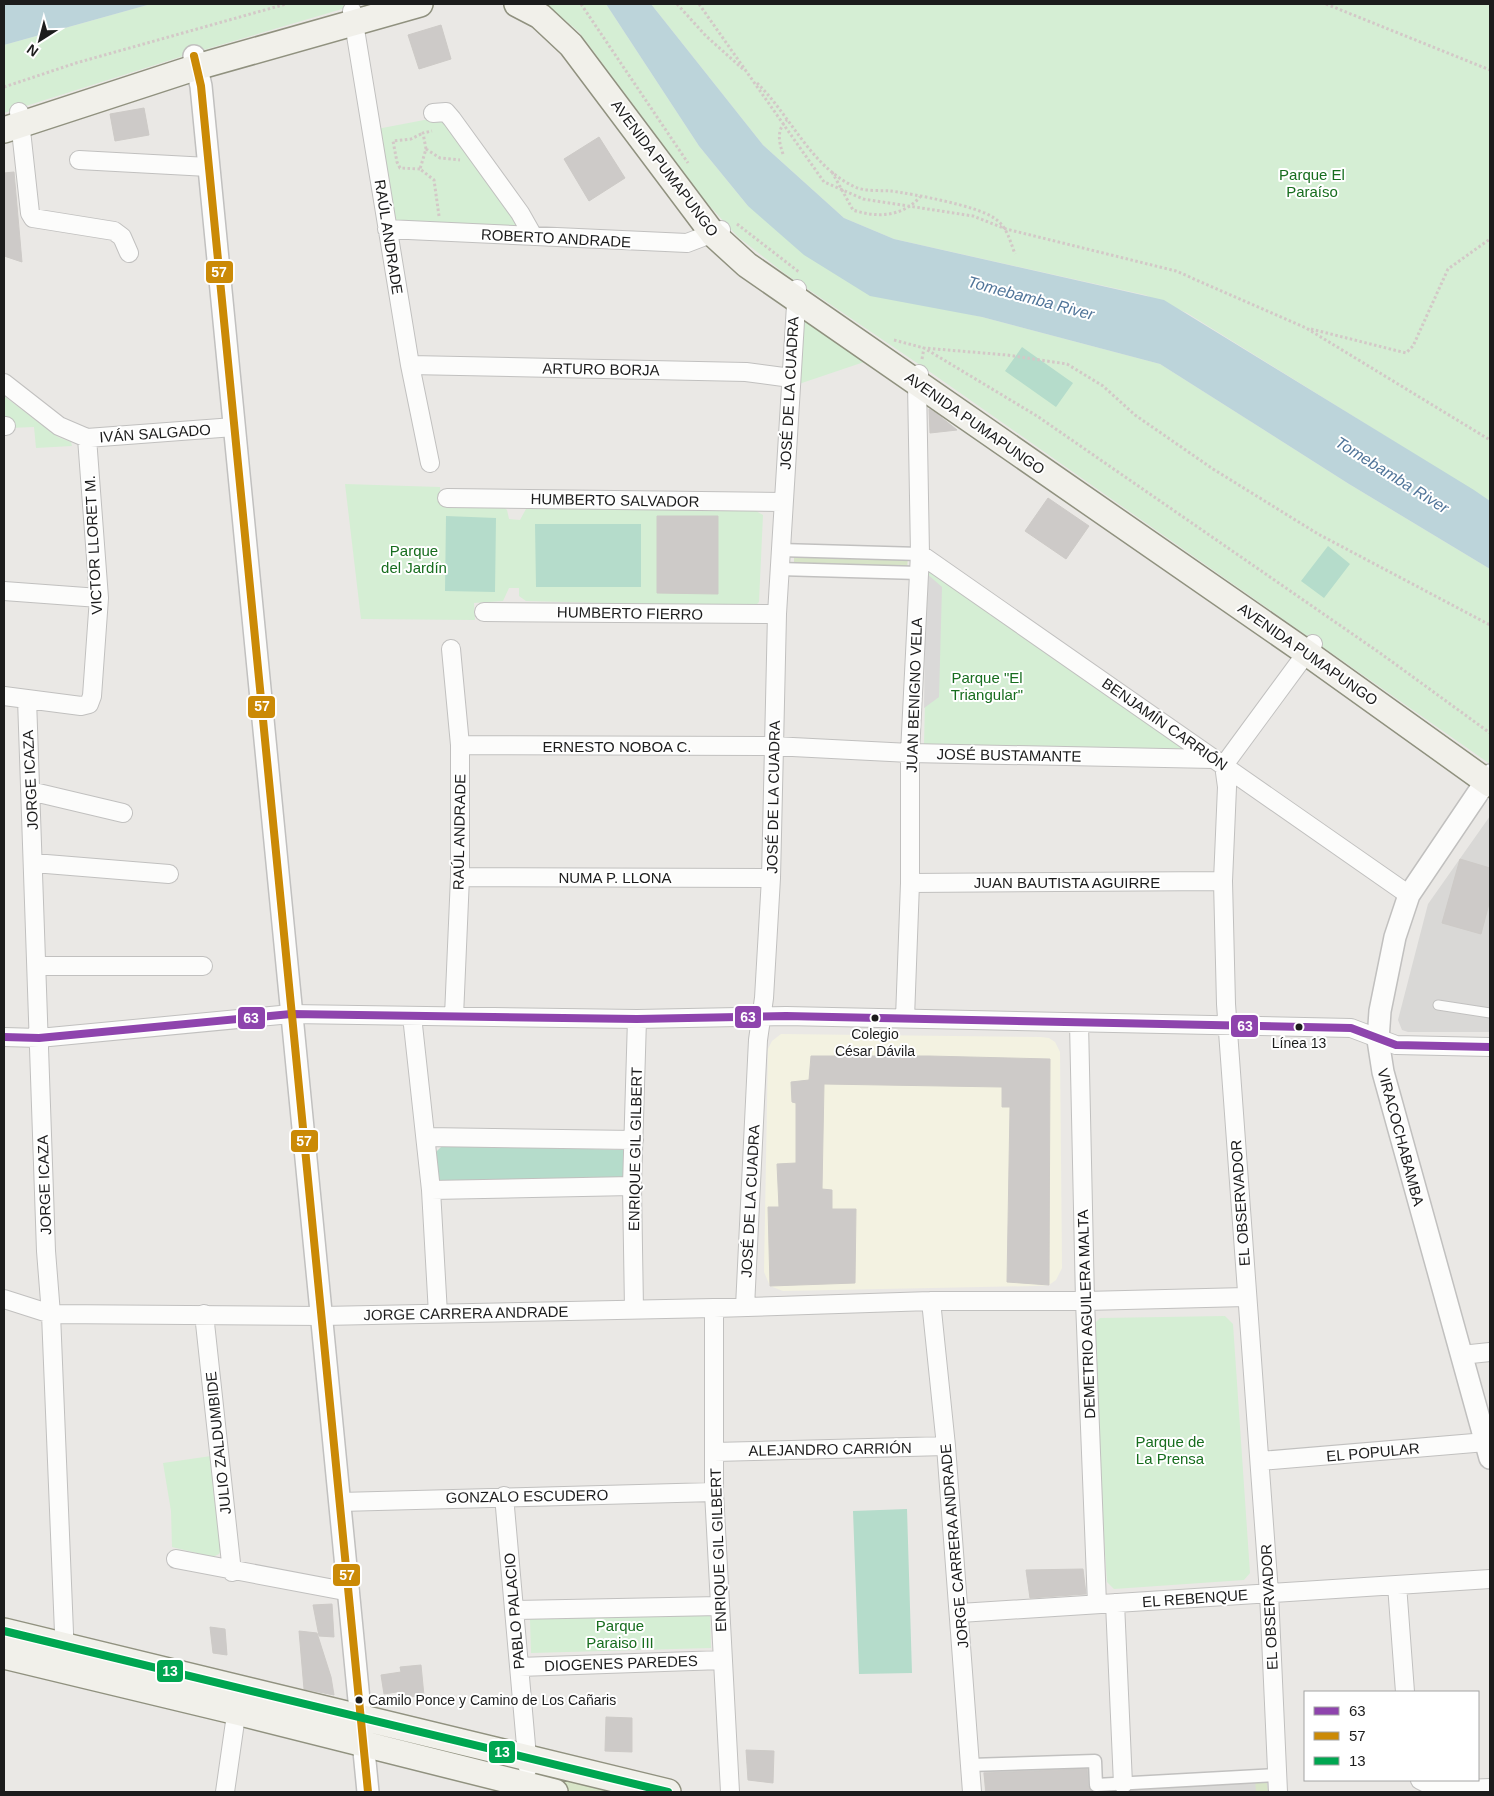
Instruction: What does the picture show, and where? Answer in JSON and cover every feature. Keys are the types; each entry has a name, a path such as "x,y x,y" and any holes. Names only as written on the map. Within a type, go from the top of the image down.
{"main road":[{"path":"15,122 196,61 353,16 420,4"},
{"name":"AVENIDA PUMAPUNGO","path":"517,4 540,16 571,44 723,228 747,265 798,287 918,377 1310,648 1489,780"},
{"path":"4,1631 65,1659"},
{"path":"4,1656 65,1659 238,1700 360,1718 668,1792"},
{"path":"238,1700 364,1744 555,1792"}],"street":[{"name":"RAÚL ANDRADE","path":"353,16 410,365 430,463"},
{"path":"196,61 350,1592 368,1792"},
{"path":"433,112 446,112 452,119 520,213 533,236"},
{"path":"15,122 30,213 33,218 114,231 122,237 129,253"},
{"path":"79,160 208,168"},
{"name":"ROBERTO ANDRADE","path":"387,229 687,243 723,228"},
{"name":"JOSÉ DE LA CUADRA","path":"745,1307 758,1040 762,1016 771,878 779,569 798,287"},
{"name":"ARTURO BORJA","path":"410,365 746,372 791,378"},
{"name":"JUAN BENIGNO VELA","path":"905,1018 910,882 910,753 920,554 918,377"},
{"name":"IVÁN SALGADO","path":"4,383 60,426 87,438 234,427"},
{"name":"VICTOR LLORET M.","path":"26,699 81,706 89,704 92,696 99,598 87,438"},
{"name":"HUMBERTO SALVADOR","path":"446,498 783,502"},
{"path":"780,550 920,554"},
{"name":"BENJAMÍN CARRIÓN","path":"920,554 1409,895"},
{"path":"779,569 919,573"},
{"path":"4,590 99,598"},
{"name":"HUMBERTO FIERRO","path":"484,612 777,614"},
{"path":"1219,762 1310,648"},
{"name":"RAÚL ANDRADE","path":"451,650 460,745 460,877 454,1016"},
{"path":"4,696 26,699"},
{"name":"JORGE ICAZA","path":"26,699 34,863 46,1251 51,1314 65,1659"},
{"name":"ERNESTO NOBOA C.","path":"460,745 774,746"},
{"name":"JOSÉ BUSTAMANTE","path":"774,746 910,753 1219,762"},
{"name":"EL OBSERVADOR","path":"1219,762 1227,787 1223,881 1226,1004 1269,1593 1278,1784"},
{"name":"VIRACOCHABAMBA","path":"1488,1450 1383,1072 1378,1040 1384,982 1409,895 1489,780"},
{"path":"30,791 123,813"},
{"path":"34,863 169,874"},
{"name":"NUMA P. LLONA","path":"460,877 771,878"},
{"name":"JUAN BAUTISTA AGUIRRE","path":"910,882 1223,881"},
{"path":"37,966 203,966"},
{"path":"4,1038 39,1038 291,1014 638,1019 762,1016 1351,1028 1378,1040 1396,1045 1490,1047"},
{"path":"412,1016 431,1190 438,1314"},
{"name":"ENRIQUE GIL GILBERT","path":"634,1309 632,1186 638,1019"},
{"name":"DEMETRIO AGUILERA MALTA","path":"1079,1023 1084,1301 1097,1604"},
{"path":"426,1137 634,1140"},
{"path":"431,1190 632,1186"},
{"name":"JORGE CARRERA ANDRADE","path":"4,1299 51,1314 322,1316 714,1308 931,1301 1084,1301 1246,1296"},
{"name":"JORGE CARRERA ANDRADE","path":"931,1301 946,1446 960,1613 972,1792"},
{"name":"ENRIQUE GIL GILBERT","path":"714,1308 714,1492 730,1792"},
{"name":"JULIO ZALDUMBIDE","path":"204,1314 232,1572"},
{"path":"1461,1354 1490,1352"},
{"name":"ALEJANDRO CARRIÓN","path":"714,1452 946,1446"},
{"name":"EL POPULAR","path":"1260,1461 1488,1450"},
{"name":"GONZALO ESCUDERO","path":"340,1502 504,1496 714,1492"},
{"name":"PABLO PALACIO","path":"504,1496 530,1786"},
{"path":"176,1559 232,1572 350,1592"},
{"name":"EL REBENQUE","path":"960,1613 1490,1579"},
{"path":"1397,1585 1406,1691"},
{"path":"1114,1603 1123,1784"},
{"path":"514,1610 720,1606"},
{"name":"DIOGENES PAREDES","path":"519,1667 722,1660"},
{"path":"225,1792 238,1700"},
{"path":"970,1765 1095,1761 1096,1785 1278,1784"},
{"path":"1422,1781 1440,1790 1490,1788"}],"lane":[{"path":"1438,1005 1490,1013"}],"path":[{"path":"4,87 76,63 286,4"},
{"path":"581,4 693,170"},
{"path":"677,4 706,36 749,76"},
{"path":"699,4 749,76 785,122 832,171 854,187 904,193 920,198 940,200 994,218 1006,230 1015,254"},
{"path":"1326,4 1490,70"},
{"path":"783,154 778,140 785,122"},
{"path":"785,122 824,182 862,199 973,216 1006,230 1176,271 1306,328 1490,440"},
{"path":"423,133 411,139 394,141 396,162 400,168 420,168 434,180 441,232"},
{"path":"420,168 426,150 440,158 466,161"},
{"path":"832,171 835,180 843,190 853,210 866,214 890,215 911,207 920,198"},
{"path":"723,228 798,287"},
{"path":"1306,328 1406,352 1413,346 1450,267 1490,238"},
{"path":"891,339 924,348 1007,355 1067,364 1103,386 1135,415 1237,484 1318,534 1490,625"},
{"path":"918,377 924,348"},
{"path":"924,348 1037,416 1380,653 1490,733"}],"shaded area":[{"path":"926,573 942,587 939,697 924,708"},
{"path":"1490,816 1490,1032 1408,1032 1402,1030 1398,1020 1428,904"},
{"path":"781,1034 1041,1037 1049,1038 1055,1042 1060,1052 1062,1268 1056,1280 1049,1285 1036,1286 783,1291 770,1286 764,1272 768,1049 772,1041"},
{"path":"1094,1762 1096,1786 1272,1776 1272,1792 985,1792 983,1767"}],"green space":[{"path":"151,4 359,4 183,56 4,113 4,45"},
{"path":"546,4 606,4 699,146 748,206 932,306 982,317 1160,364 1349,484 1490,569 1490,764 923,367 784,273 738,237 706,202 579,32"},
{"name":"Parque El Paraíso","path":"651,4 1490,4 1490,501 1187,313 1145,295 894,239 844,218 763,145"},
{"path":"445,116 520,226 393,220 377,129"},
{"path":"801,317 867,361 793,386"},
{"path":"1022,347 1073,383 1056,407 1005,371"},
{"path":"4,396 58,437 71,442 72,446 36,448 34,427 10,428 4,423"},
{"name":"Parque del Jardín","path":"345,484 440,487 441,505 503,506 507,510 509,519 520,520 527,507 756,511 763,515 759,602 754,607 526,601 519,596 519,588 509,588 503,601 474,603 475,620 361,619"},
{"path":"446,516 496,518 495,592 445,591"},
{"path":"535,524 641,524 641,587 536,587"},
{"path":"1328,546 1350,564 1324,598 1301,581"},
{"path":"794,550 908,554 907,572 794,569"},
{"name":"Parque \"El Triangular\"","path":"928,569 1182,747 1179,751 924,745"},
{"path":"443,1145 623,1150 625,1151 624,1178 442,1182 438,1179 435,1153"},
{"name":"Parque de La Prensa","path":"1225,1316 1233,1324 1250,1573 1244,1580 1114,1589 1107,1582 1090,1328 1100,1318"},
{"path":"211,1456 222,1547 219,1554 213,1557 172,1547 171,1511 163,1463"},
{"path":"907,1509 912,1673 859,1674 853,1511"},
{"name":"Parque Paraiso III","path":"710,1615 711,1648 531,1653 530,1619"},
{"path":"531,1762 658,1792 567,1792 533,1783"},
{"path":"1266,1778 1268,1792 1256,1792 1255,1779"}],"water":[{"path":"4,4 151,4 4,45"},
{"name":"Tomebamba River","path":"606,4 651,4 763,145 844,218 894,239 1164,300 1474,490 1490,501 1490,569 1349,484 1160,364 982,317 870,296 804,255 748,206 699,146"}],"building":[{"path":"441,25 451,59 419,69 408,35"},
{"path":"144,108 149,135 115,141 110,114"},
{"path":"599,137 625,178 589,201 564,159"},
{"path":"14,172 22,262 4,256 4,173"},
{"path":"929,409 937,414 957,430 930,433"},
{"path":"1048,498 1089,526 1066,559 1025,531"},
{"path":"657,516 718,516 718,594 657,593"},
{"path":"1460,859 1490,868 1490,900 1481,934 1442,923"},
{"path":"811,1056 1050,1059 1049,1285 1007,1282 1010,1107 1002,1107 1002,1087 824,1084 822,1189 832,1190 832,1209 856,1209 855,1283 770,1286 768,1207 779,1207 777,1164 796,1163 796,1103 792,1102 791,1082 809,1080"},
{"path":"1083,1569 1086,1594 1030,1598 1026,1570"},
{"path":"332,1604 334,1637 319,1636 313,1605"},
{"path":"210,1627 225,1629 227,1655 213,1653"},
{"path":"299,1631 317,1633 331,1677 334,1695 304,1689"},
{"path":"421,1665 424,1696 403,1697 403,1691 384,1694 381,1675 401,1672 400,1667"},
{"path":"606,1717 632,1718 632,1752 605,1751"},
{"path":"746,1750 774,1751 773,1783 748,1780"},
{"path":"1087,1769 1088,1786 1092,1792 986,1792 984,1773"}],"transit line":[{"name":"57","path":"194,56 201,86 368,1792"},
{"name":"63","path":"4,1037 39,1038 291,1014 637,1019 786,1016 1351,1028 1396,1045 1490,1047"},
{"name":"13","path":"4,1631 668,1792"}],"place":[{"name":"Colegio César Dávila","path":"875,1018"},
{"name":"Línea 13","path":"1299,1027"},
{"name":"Camilo Ponce y Camino de Los Cañaris","path":"359,1700"}]}
